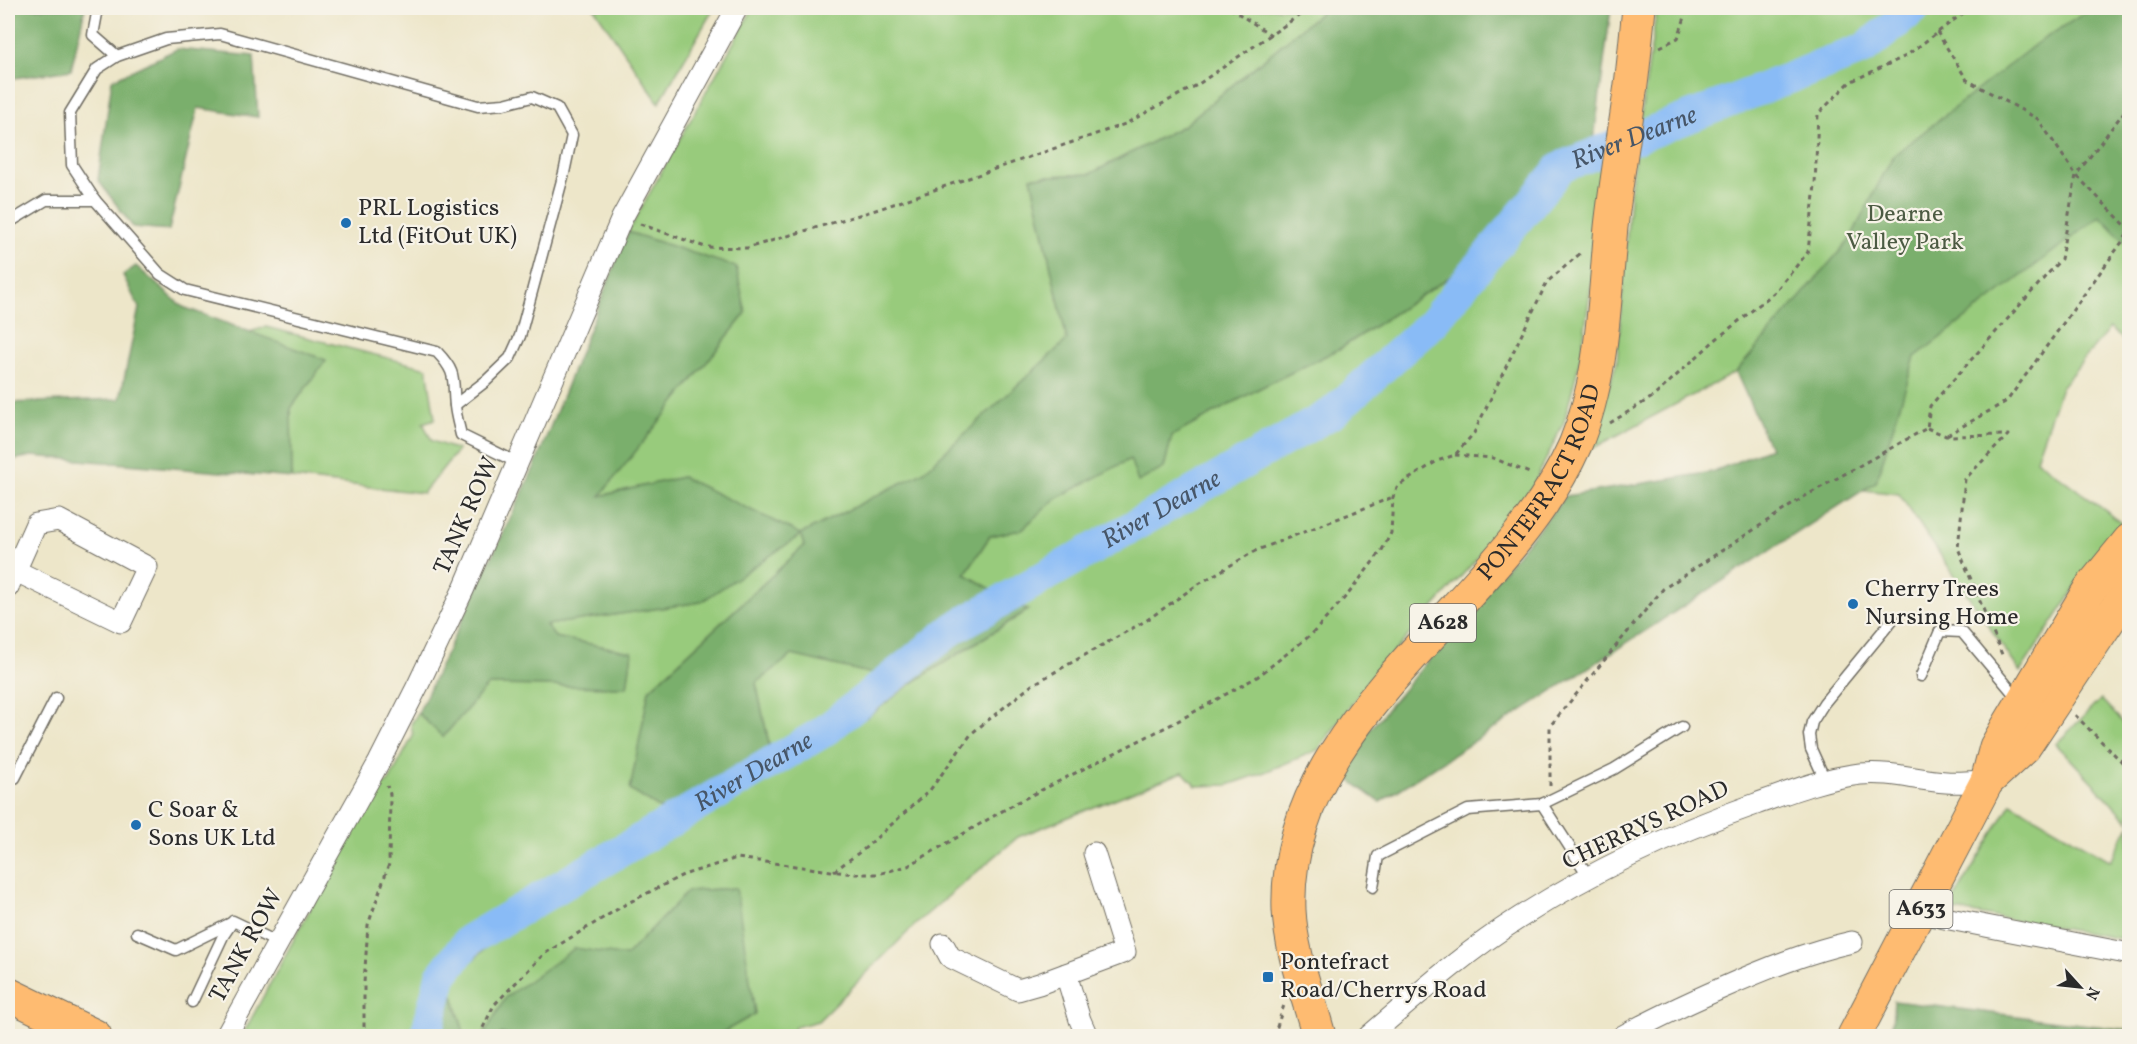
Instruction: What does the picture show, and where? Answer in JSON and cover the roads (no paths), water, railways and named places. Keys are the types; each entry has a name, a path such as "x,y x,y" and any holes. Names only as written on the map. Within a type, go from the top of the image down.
{"main road":[{"name":"PONTEFRACT ROAD","path":"1319,1036 1297,960 1289,910 1296,844 1314,794 1328,766 1354,726 1520,535 1554,487 1576,441 1594,389 1599,361 1612,216 1640,8"},
{"name":"A633","path":"1987,781 2024,747 2116,600 2130,540"},
{"name":"A633","path":"1859,1031 1987,781 1996,747 2022,703 2116,600"},
{"path":"8,994 95,1036"}],"street":[{"name":"TANK ROW","path":"226,1036 379,762 418,686 518,463 622,218 737,8"},
{"path":"59,520 147,567 121,622 12,579 36,524 59,520"},
{"name":"CHERRYS ROAD","path":"1370,1036 1421,991 1518,918 1589,877 1668,838 1730,813 1826,782 1859,774 1885,773 1946,782 1987,781"},
{"path":"943,945 950,957 1018,990 1133,949 1094,853"},
{"path":"1919,913 2130,954"},
{"path":"1623,1036 1649,1021 1776,964 1852,942"},
{"path":"1066,974 1087,1036"}],"lane":[{"path":"98,8 93,35 117,56"},
{"path":"455,405 486,381 510,358 520,336 572,135 557,108 532,97 504,104 478,106 220,34 166,39 117,56 97,69 70,113 72,165 95,200 160,274 185,290 437,352 448,364 454,381 455,405 461,435 518,463"},
{"path":"8,223 46,200 95,200"},
{"path":"1826,782 1810,749 1809,735 1812,722 1824,703 1893,619"},
{"path":"1921,676 1940,631 1962,632 2022,703"},
{"path":"8,780 15,778 56,698"},
{"path":"1373,887 1378,856 1468,810 1542,804 1614,769 1682,726"},
{"path":"1542,804 1589,877"},
{"path":"234,921 279,943"},
{"path":"137,933 176,950 234,921"},
{"path":"192,1002 223,936 234,921"}],"waterway":[{"name":"River Dearne","path":"426,1036 441,976 469,940 823,732 954,628 1332,413 1432,323 1561,167 1864,49 1915,8"}],"place":[{"name":"PRL Logistics Ltd (FitOut UK)","path":"346,223"},
{"name":"Cherry Trees Nursing Home","path":"1853,604"},
{"name":"C Soar & Sons UK Ltd","path":"136,825"},
{"name":"Pontefract Road/Cherrys Road","path":"1268,977"}],"park label":[{"name":"Dearne Valley Park","path":"1905,229"}]}
